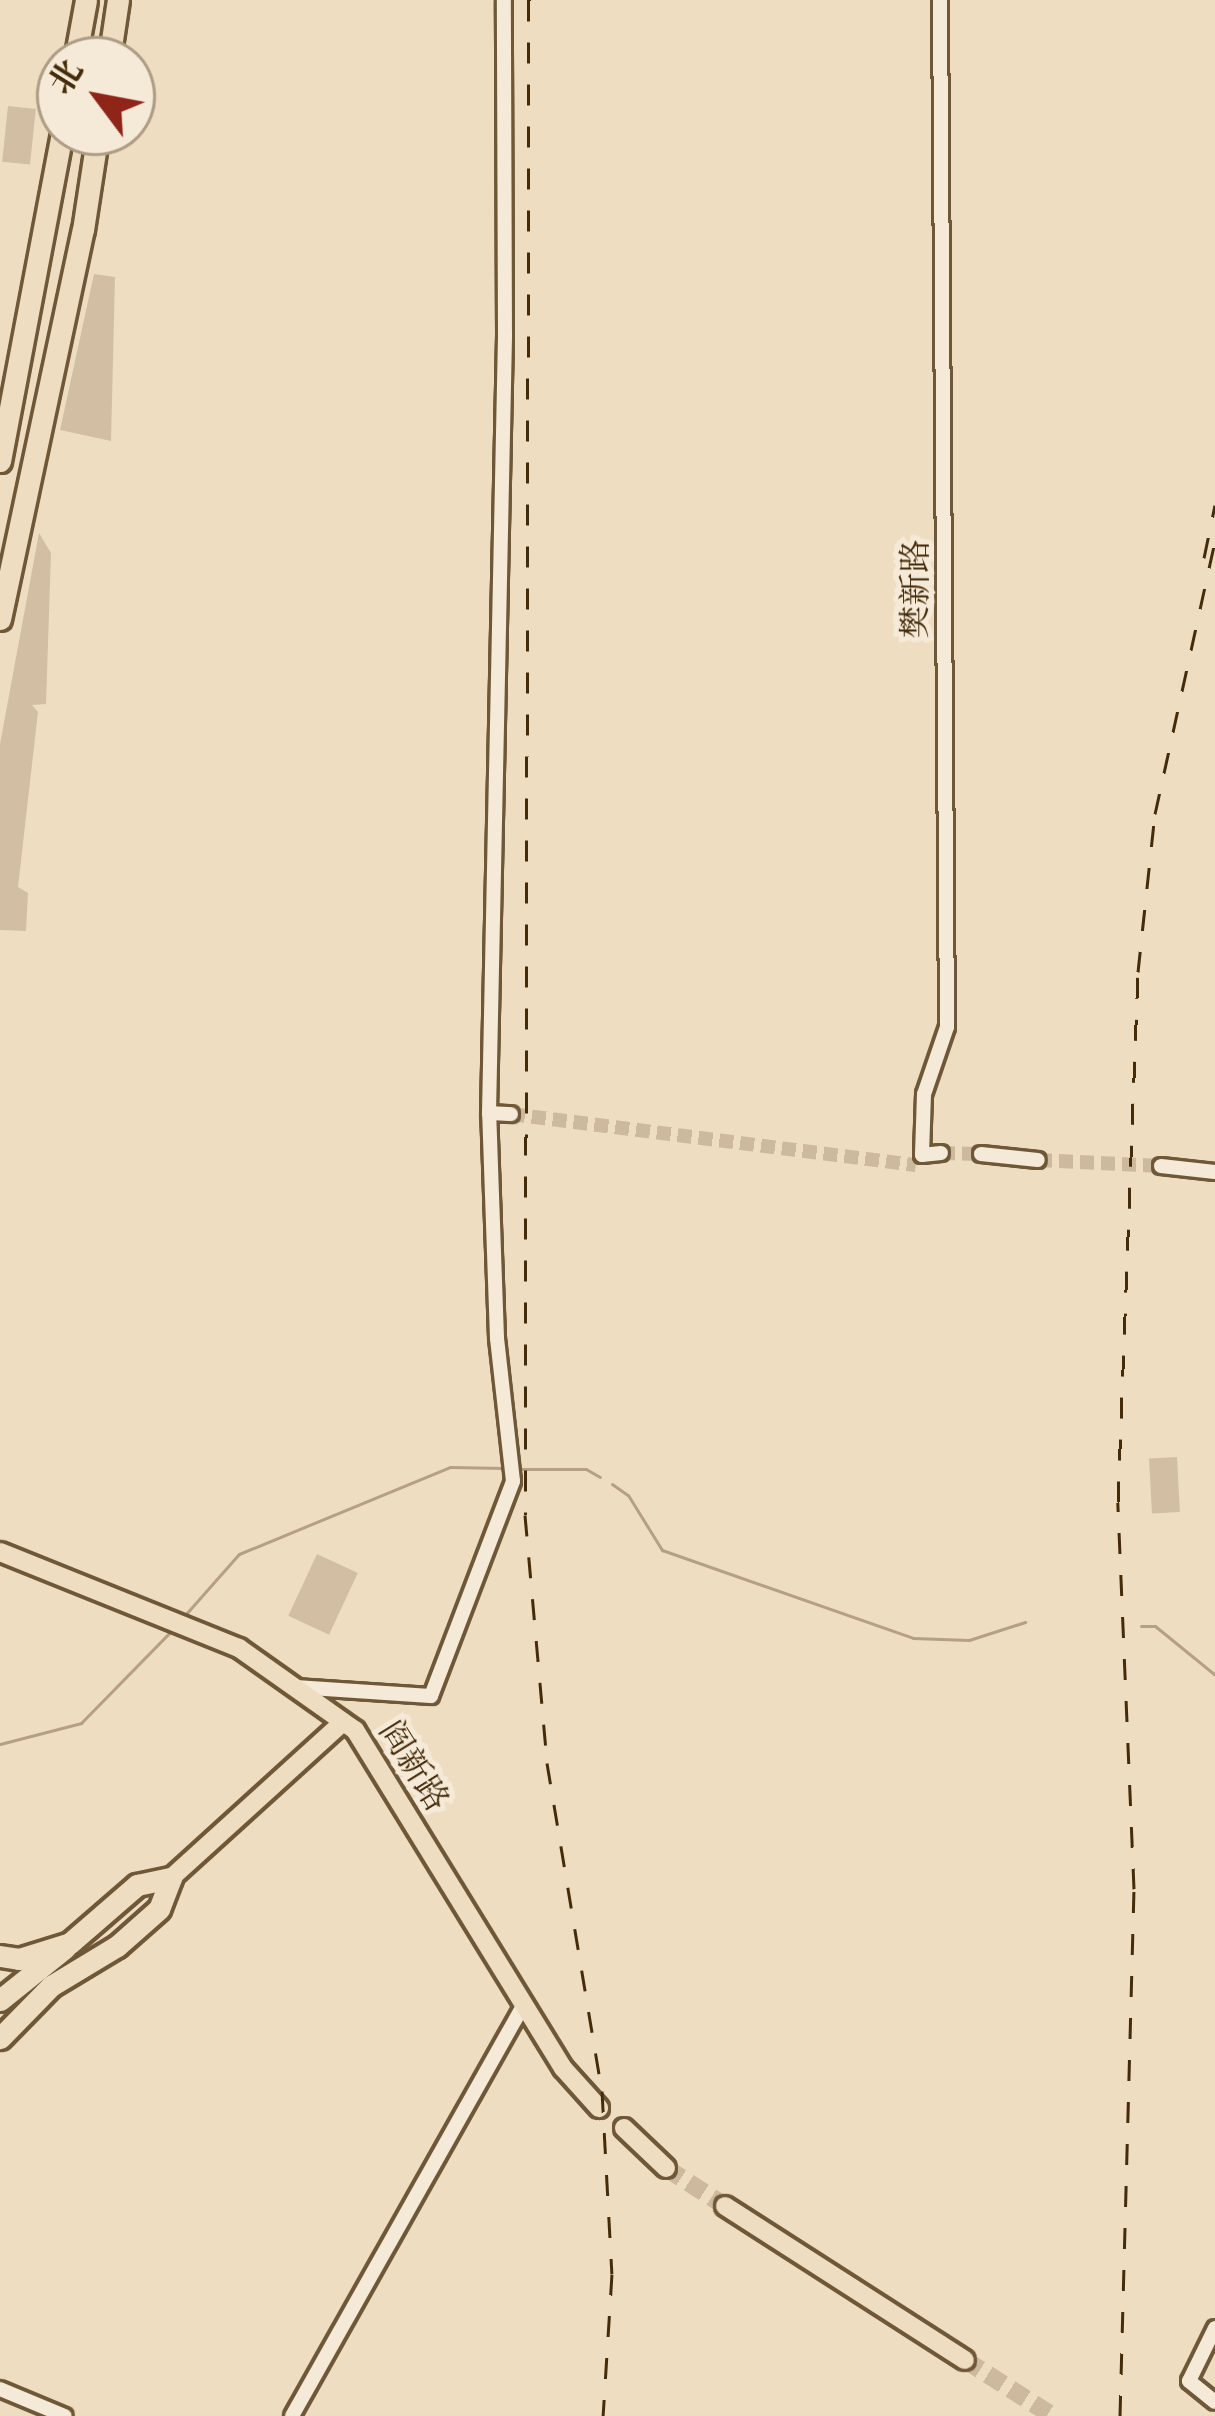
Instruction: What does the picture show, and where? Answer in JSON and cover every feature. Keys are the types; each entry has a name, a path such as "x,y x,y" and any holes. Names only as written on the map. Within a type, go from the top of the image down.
{"highway":[{"path":"79,36 86,0"},
{"path":"113,36 118,0"},
{"path":"0,461 57,156"},
{"path":"0,619 83,230 94,156"},
{"path":"0,2000 137,1885 171,1877"},
{"path":"0,2020 117,1946 159,1909 171,1877"},
{"path":"0,1956 20,1959 70,1943"},
{"path":"0,2038 51,1985"}],"main road":[{"name":"阎新路","path":"0,1552 239,1648 355,1730 563,2068 599,2108"},
{"path":"171,1877 344,1722"},
{"path":"624,2128 666,2168"},
{"path":"725,2206 965,2360"}],"street":[{"path":"295,1687 431,1696 513,1481 496,1338 489,1113 505,335 504,0"},
{"name":"樊新路","path":"940,0 947,1027 925,1094 919,1160 941,1153"},
{"path":"489,1113 512,1114"},
{"path":"981,1154 1039,1160"},
{"path":"1161,1166 1215,1172"},
{"path":"292,2416 524,2005"},
{"path":"1215,2328 1190,2381 1215,2402"},
{"path":"0,2389 65,2416"}],"shaded area":[{"path":"8,106 36,109 30,165 2,162"},
{"path":"94,274 115,277 111,441 60,430"},
{"path":"39,533 51,553 46,704 32,705 38,712 18,887 28,893 26,931 0,930 0,744"},
{"path":"1177,1457 1180,1512 1152,1513 1149,1458"},
{"path":"317,1554 358,1573 329,1635 288,1616"}],"waterway":[{"path":"185,1615 239,1554 450,1467 504,1468"},
{"path":"519,1469 586,1469 600,1477"},
{"path":"612,1484 628,1495 662,1550 913,1638 969,1640 1025,1622"},
{"path":"1141,1626 1155,1626 1215,1675"},
{"path":"0,1744 81,1723 171,1631"}],"tunnel":[{"path":"511,1114 916,1165"},
{"path":"941,1153 981,1154"},
{"path":"1038,1160 1161,1166"},
{"path":"666,2168 725,2206"},
{"path":"965,2360 1053,2416"}],"railway":[{"path":"529,0 525,1515 547,1763 602,2091 612,2274 603,2416"},
{"path":"1204,558 1215,505"},
{"path":"1120,2416 1134,1889 1118,1502 1138,972 1155,814 1215,542"}]}
